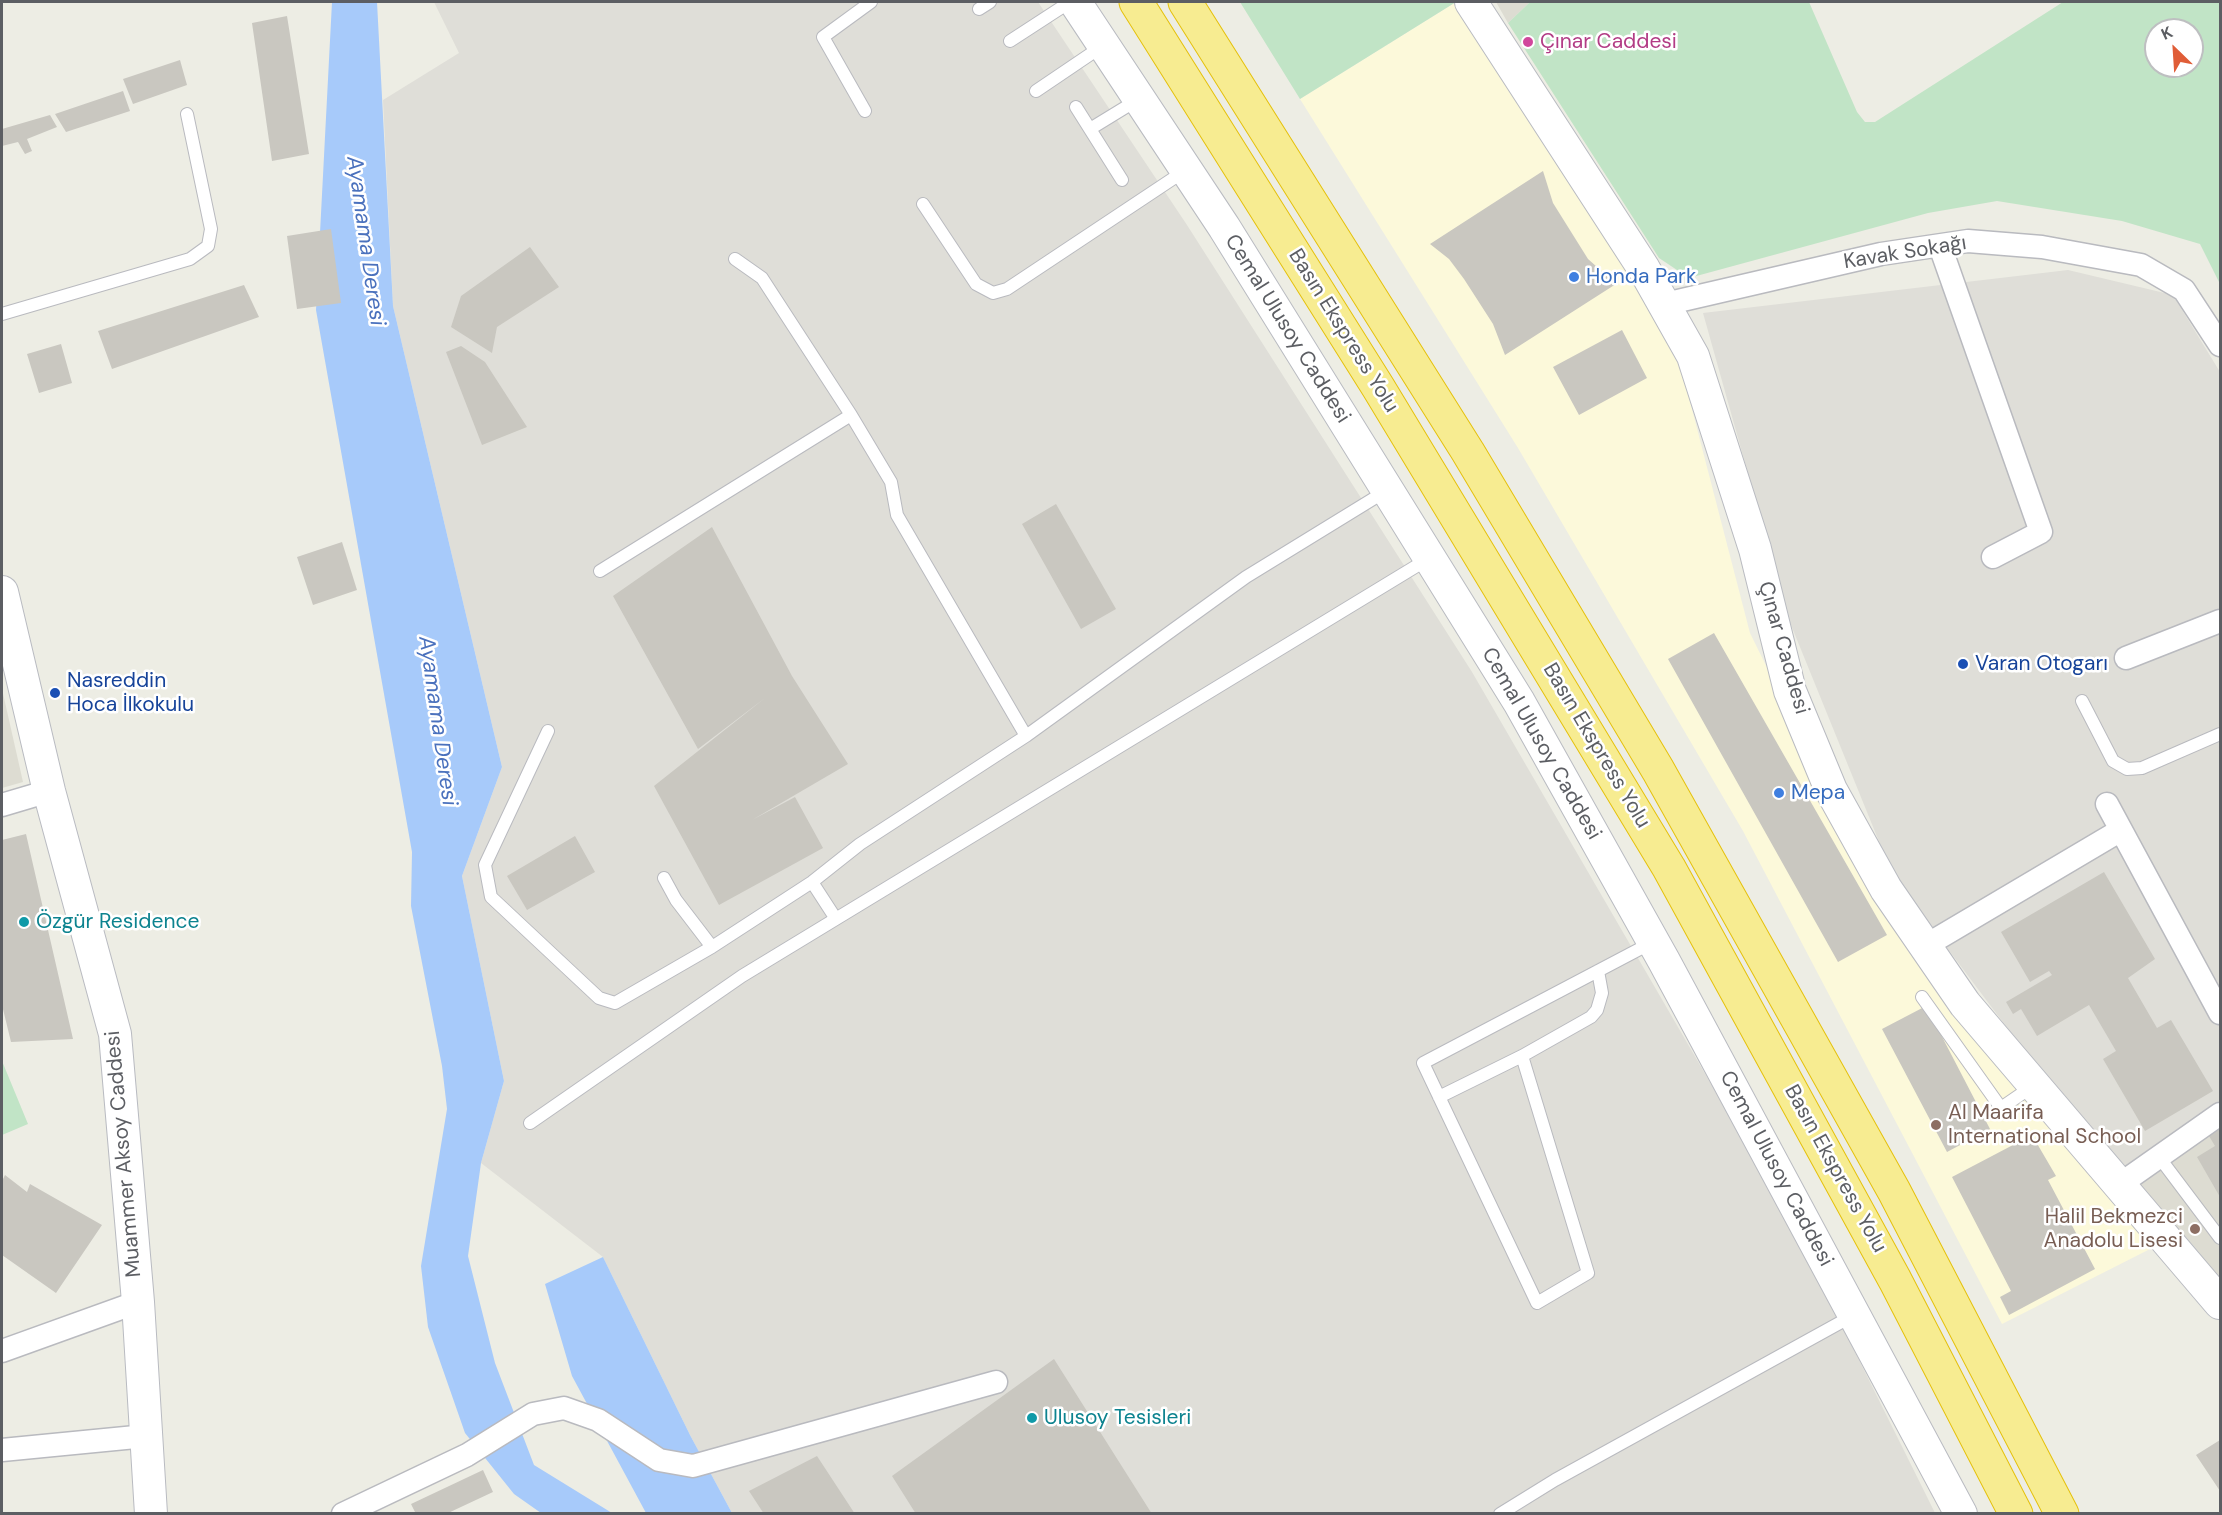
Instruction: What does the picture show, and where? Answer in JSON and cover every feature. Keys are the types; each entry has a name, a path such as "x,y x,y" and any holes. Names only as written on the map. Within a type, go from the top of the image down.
{"highway":[{"name":"Basın Ekspress Yolu","path":"1136,2 1378,387 1669,868 1890,1269 2016,1514"},
{"name":"Basın Ekspress Yolu","path":"1185,2 1468,452 1658,770 1894,1191 2062,1514"}],"main road":[{"name":"Cemal Ulusoy Caddesi","path":"1075,2 1186,170 1519,702 1653,942 1855,1314 1960,1514"},
{"name":"Çınar Caddesi","path":"1471,2 1665,304 1694,356 1755,549 1791,691 1831,790 1886,889 1965,1004 2220,1303"},
{"name":"Muammer Aksoy Caddesi","path":"4,610 49,791 115,1034 138,1302 151,1514"}],"street":[{"name":"Kavak Sokağı","path":"1665,304 1881,254 1968,242 2042,247 2141,265 2184,290 2220,345"},
{"path":"1940,246 2042,532 1993,557"},
{"path":"2126,658 2220,621"},
{"path":"2,805 49,791"},
{"path":"2107,804 2220,1013"},
{"path":"1924,946 2121,830"},
{"path":"2119,1185 2220,1113"},
{"path":"2,1351 138,1302"},
{"path":"343,1514 467,1455 533,1414 564,1408 598,1420 659,1460 693,1466 996,1382"},
{"path":"2,1450 146,1436"}],"lane":[{"path":"866,111 823,37 871,2"},
{"path":"979,9 990,2"},
{"path":"1010,41 1070,2"},
{"path":"1036,91 1104,45"},
{"path":"1090,129 1139,99"},
{"path":"1076,107 1122,180"},
{"path":"2,314 190,259 208,246 211,229 187,114"},
{"path":"923,204 976,284 993,293 1007,289 1186,170"},
{"path":"735,259 762,278 851,414 891,482 897,515 1026,736"},
{"path":"600,571 851,414"},
{"path":"548,731 485,865 491,897 599,998 615,1003 712,947 812,882 860,843 1026,736 1246,577 1388,490"},
{"path":"530,1123 742,976 1429,559"},
{"path":"2082,701 2113,761 2127,769 2142,768 2220,734"},
{"path":"664,878 675,900 712,947"},
{"path":"812,882 836,919"},
{"path":"1522,1056 1588,1274 1537,1303 1423,1063 1653,942"},
{"path":"1439,1097 1522,1056 1591,1017 1597,1010 1602,993 1598,971"},
{"path":"1922,997 2001,1108 2035,1084"},
{"path":"2159,1157 2220,1238"},
{"path":"1500,1514 1555,1480 1855,1314"}],"shaded area":[{"path":"434,2 1038,2 1187,225 1472,672 1787,1215 1935,1513 732,1513 690,1435 603,1257 481,1163 504,1081 462,876 502,767 393,306 383,100 459,53"},
{"path":"1456,2 1673,336 1750,633 1876,890 2156,1246 2002,1324 1743,831 1518,448 1300,99"},
{"path":"1496,2 1530,2 1508,23"},
{"path":"2068,270 2173,295 2220,372 2220,1110 2117,1174 1893,876 1789,620 1703,313"},
{"path":"2,689 23,782 2,788"},
{"name":"Halil Bekmezci Anadolu Lisesi","path":"2220,1110 2220,1284 2117,1174"}],"green space":[{"path":"1240,2 1456,2 1300,99"},
{"path":"1530,2 1809,2 1857,112 1865,122 1875,122 2063,2 2220,2 2220,284 2200,244 2122,221 1997,201 1928,213 1689,278 1659,258 1508,23"},
{"path":"2,1061 28,1124 2,1135"}],"water":[{"name":"Ayamama Deresi","path":"332,2 377,2 393,306 502,767 462,876 504,1081 481,1163 468,1256 495,1363 534,1465 612,1513 541,1513 514,1494 465,1433 428,1327 421,1266 447,1109 442,1066 411,906 412,852 316,310"},
{"path":"603,1257 690,1435 732,1513 646,1513 572,1376 545,1284"}],"building":[{"path":"287,16 309,154 272,161 252,23"},
{"path":"180,60 187,85 133,104 123,79"},
{"path":"123,91 130,111 66,132 55,114"},
{"path":"50,115 57,127 27,139 32,151 25,154 18,142 2,146 2,129"},
{"path":"1543,171 1553,203 1588,259 1616,284 1505,355 1493,324 1464,279 1449,259 1430,244"},
{"path":"331,229 341,303 297,309 287,236"},
{"path":"530,247 559,287 497,327 492,353 451,327 461,296"},
{"path":"244,285 259,317 112,369 98,331"},
{"path":"1622,330 1647,378 1579,415 1553,367"},
{"path":"61,344 72,383 39,393 27,354"},
{"path":"461,346 485,362 527,427 482,445 446,352"},
{"path":"1056,504 1116,609 1081,629 1022,524"},
{"path":"712,527 792,676 848,764 752,820 795,797 823,848 719,905 654,786 765,698 698,749 613,596"},
{"path":"342,542 357,590 313,605 297,557"},
{"path":"1714,633 1887,935 1838,962 1668,659"},
{"name":"Özgür Residence","path":"26,834 73,1039 11,1042 2,1005 2,840"},
{"path":"575,836 595,872 527,910 507,876"},
{"path":"2104,872 2155,959 2128,978 2157,1028 2171,1020 2213,1091 2145,1131 2103,1059 2116,1051 2089,1005 2037,1036 2021,1009 2013,1014 2006,1002 2052,975 2049,971 2030,982 2001,932"},
{"path":"1926,1006 1990,1129 1947,1152 1882,1029"},
{"path":"2220,1129 2220,1197 2197,1157 2215,1146 2209,1136"},
{"path":"2032,1135 2056,1176 2048,1180 2095,1269 2009,1315 2000,1297 2011,1291 1952,1177"},
{"path":"5,1175 27,1192 30,1184 102,1225 56,1293 2,1255 2,1181"},
{"name":"Ulusoy Tesisleri","path":"1054,1359 1152,1514 916,1514 892,1476"},
{"path":"2220,1440 2220,1491 2196,1455"},
{"path":"817,1456 855,1514 764,1514 749,1491"},
{"path":"483,1470 493,1492 446,1514 416,1514 411,1504"}],"place":[{"name":"Çınar Caddesi","path":"1528,42"},
{"name":"Honda Park","path":"1574,277"},
{"name":"Varan Otogarı","path":"1963,664"},
{"name":"Nasreddin Hoca İlkokulu","path":"55,693"},
{"name":"Mepa","path":"1779,793"},
{"name":"Özgür Residence","path":"24,922"},
{"name":"Al Maarifa International School","path":"1936,1125"},
{"name":"Halil Bekmezci Anadolu Lisesi","path":"2195,1229"},
{"name":"Ulusoy Tesisleri","path":"1032,1418"}]}
